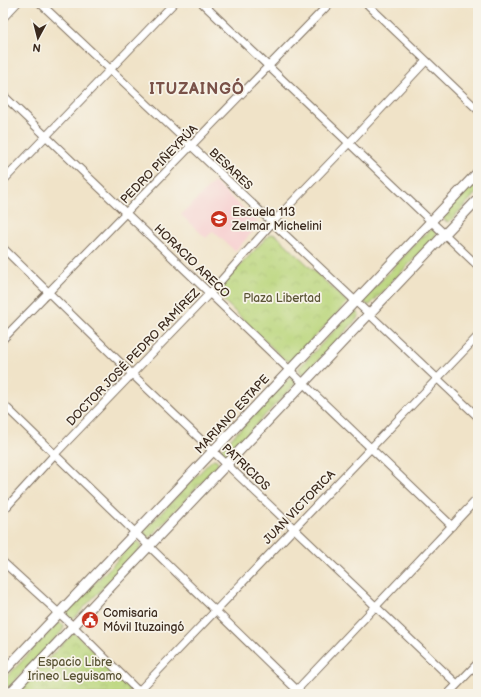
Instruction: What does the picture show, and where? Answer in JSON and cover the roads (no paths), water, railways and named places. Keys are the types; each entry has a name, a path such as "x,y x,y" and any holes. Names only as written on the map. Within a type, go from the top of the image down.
{"street":[{"path":"3,18 17,3"},
{"name":"BESARES","path":"40,3 478,417"},
{"path":"3,181 174,3"},
{"path":"202,3 478,266"},
{"name":"PEDRO PIÑEYRÚA","path":"3,339 330,3"},
{"path":"366,3 478,110"},
{"name":"DOCTOR JOSÉ PEDRO RAMÍREZ","path":"3,510 210,293 272,223 426,61"},
{"name":"HORACIO ARECO","path":"3,95 452,526"},
{"name":"MARIANO ESTAPE","path":"3,672 478,172"},
{"path":"9,694 478,198"},
{"name":"PATRICIOS","path":"3,248 132,374 457,684"},
{"name":"JUAN VICTORICA","path":"139,693 215,611 478,336"},
{"path":"3,404 215,611 295,692 478,498"},
{"path":"3,562 73,626 139,693"},
{"path":"448,694 478,663"}],"place":[{"name":"Escuela 113 Zelmar Michelini","path":"219,219"},
{"name":"Comisaria Móvil Ituzaingó","path":"90,620"}],"district":[{"name":"ITUZAINGÓ","path":"197,88"}],"park label":[{"name":"Plaza Libertad","path":"282,298"},
{"name":"Espacio Libre Irineo Leguisamo","path":"75,669"}]}
